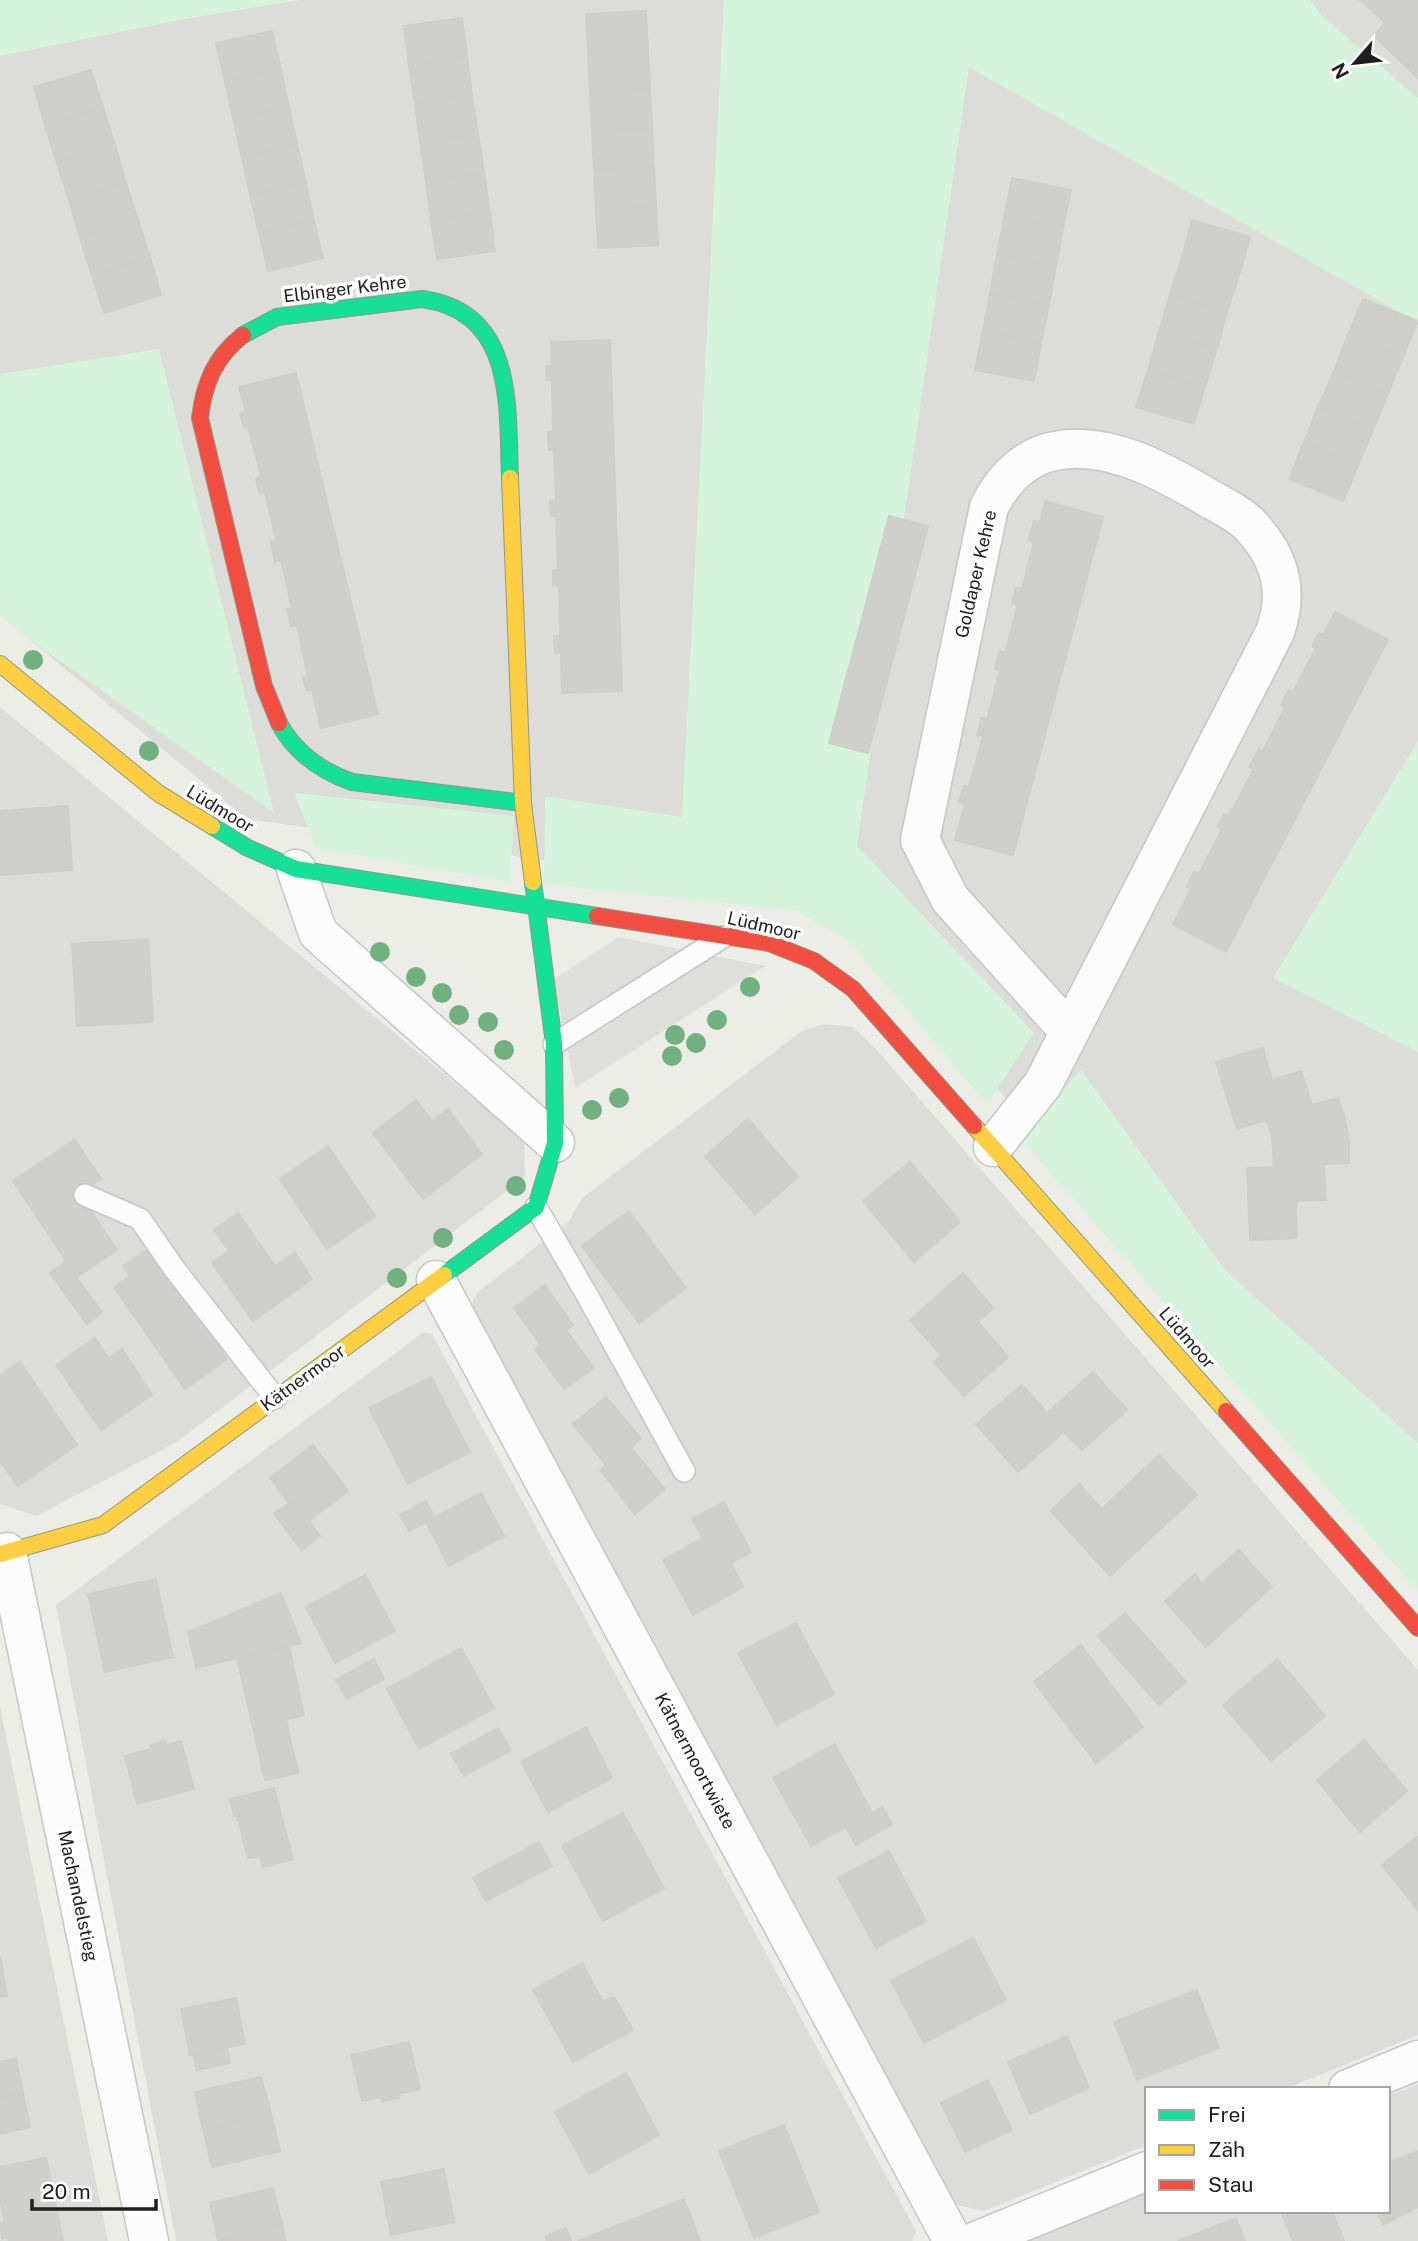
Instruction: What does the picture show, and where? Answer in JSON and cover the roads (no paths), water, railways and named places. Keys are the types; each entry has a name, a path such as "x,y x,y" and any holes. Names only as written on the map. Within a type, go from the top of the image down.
{"street":[{"name":"Elbinger Kehre","path":"523,803 352,782 313,764 286,736 264,687 200,418 203,385 211,369 231,346 261,324 277,317 422,299 436,301 461,312 475,322 492,343 506,389 523,803 535,906"},
{"name":"Goldaper Kehre","path":"993,1147 1043,1083 1275,632 1283,597 1276,563 1248,524 1226,508 1163,472 1097,450 1051,452 1022,466 999,488 989,507 920,839 950,899 1069,1031"},
{"name":"Lüdmoor","path":"0,664 158,793 248,848 296,869 769,943 794,950 830,970 853,989 1418,1628"},
{"path":"296,869 318,933 555,1143"},
{"path":"535,906 554,1044 555,1143 536,1207"},
{"name":"Kätnermoor","path":"4,1553 103,1525 536,1207"},
{"name":"Kätnermoortwiete","path":"436,1280 953,2241"},
{"name":"Machandelstieg","path":"4,1553 149,2241"},
{"path":"1353,2087 1418,2060"},
{"path":"976,2241 1145,2172"}],"lane":[{"path":"554,1044 725,936"},
{"path":"85,1195 140,1219 173,1267 275,1398"},
{"path":"536,1207 684,1471"}]}
